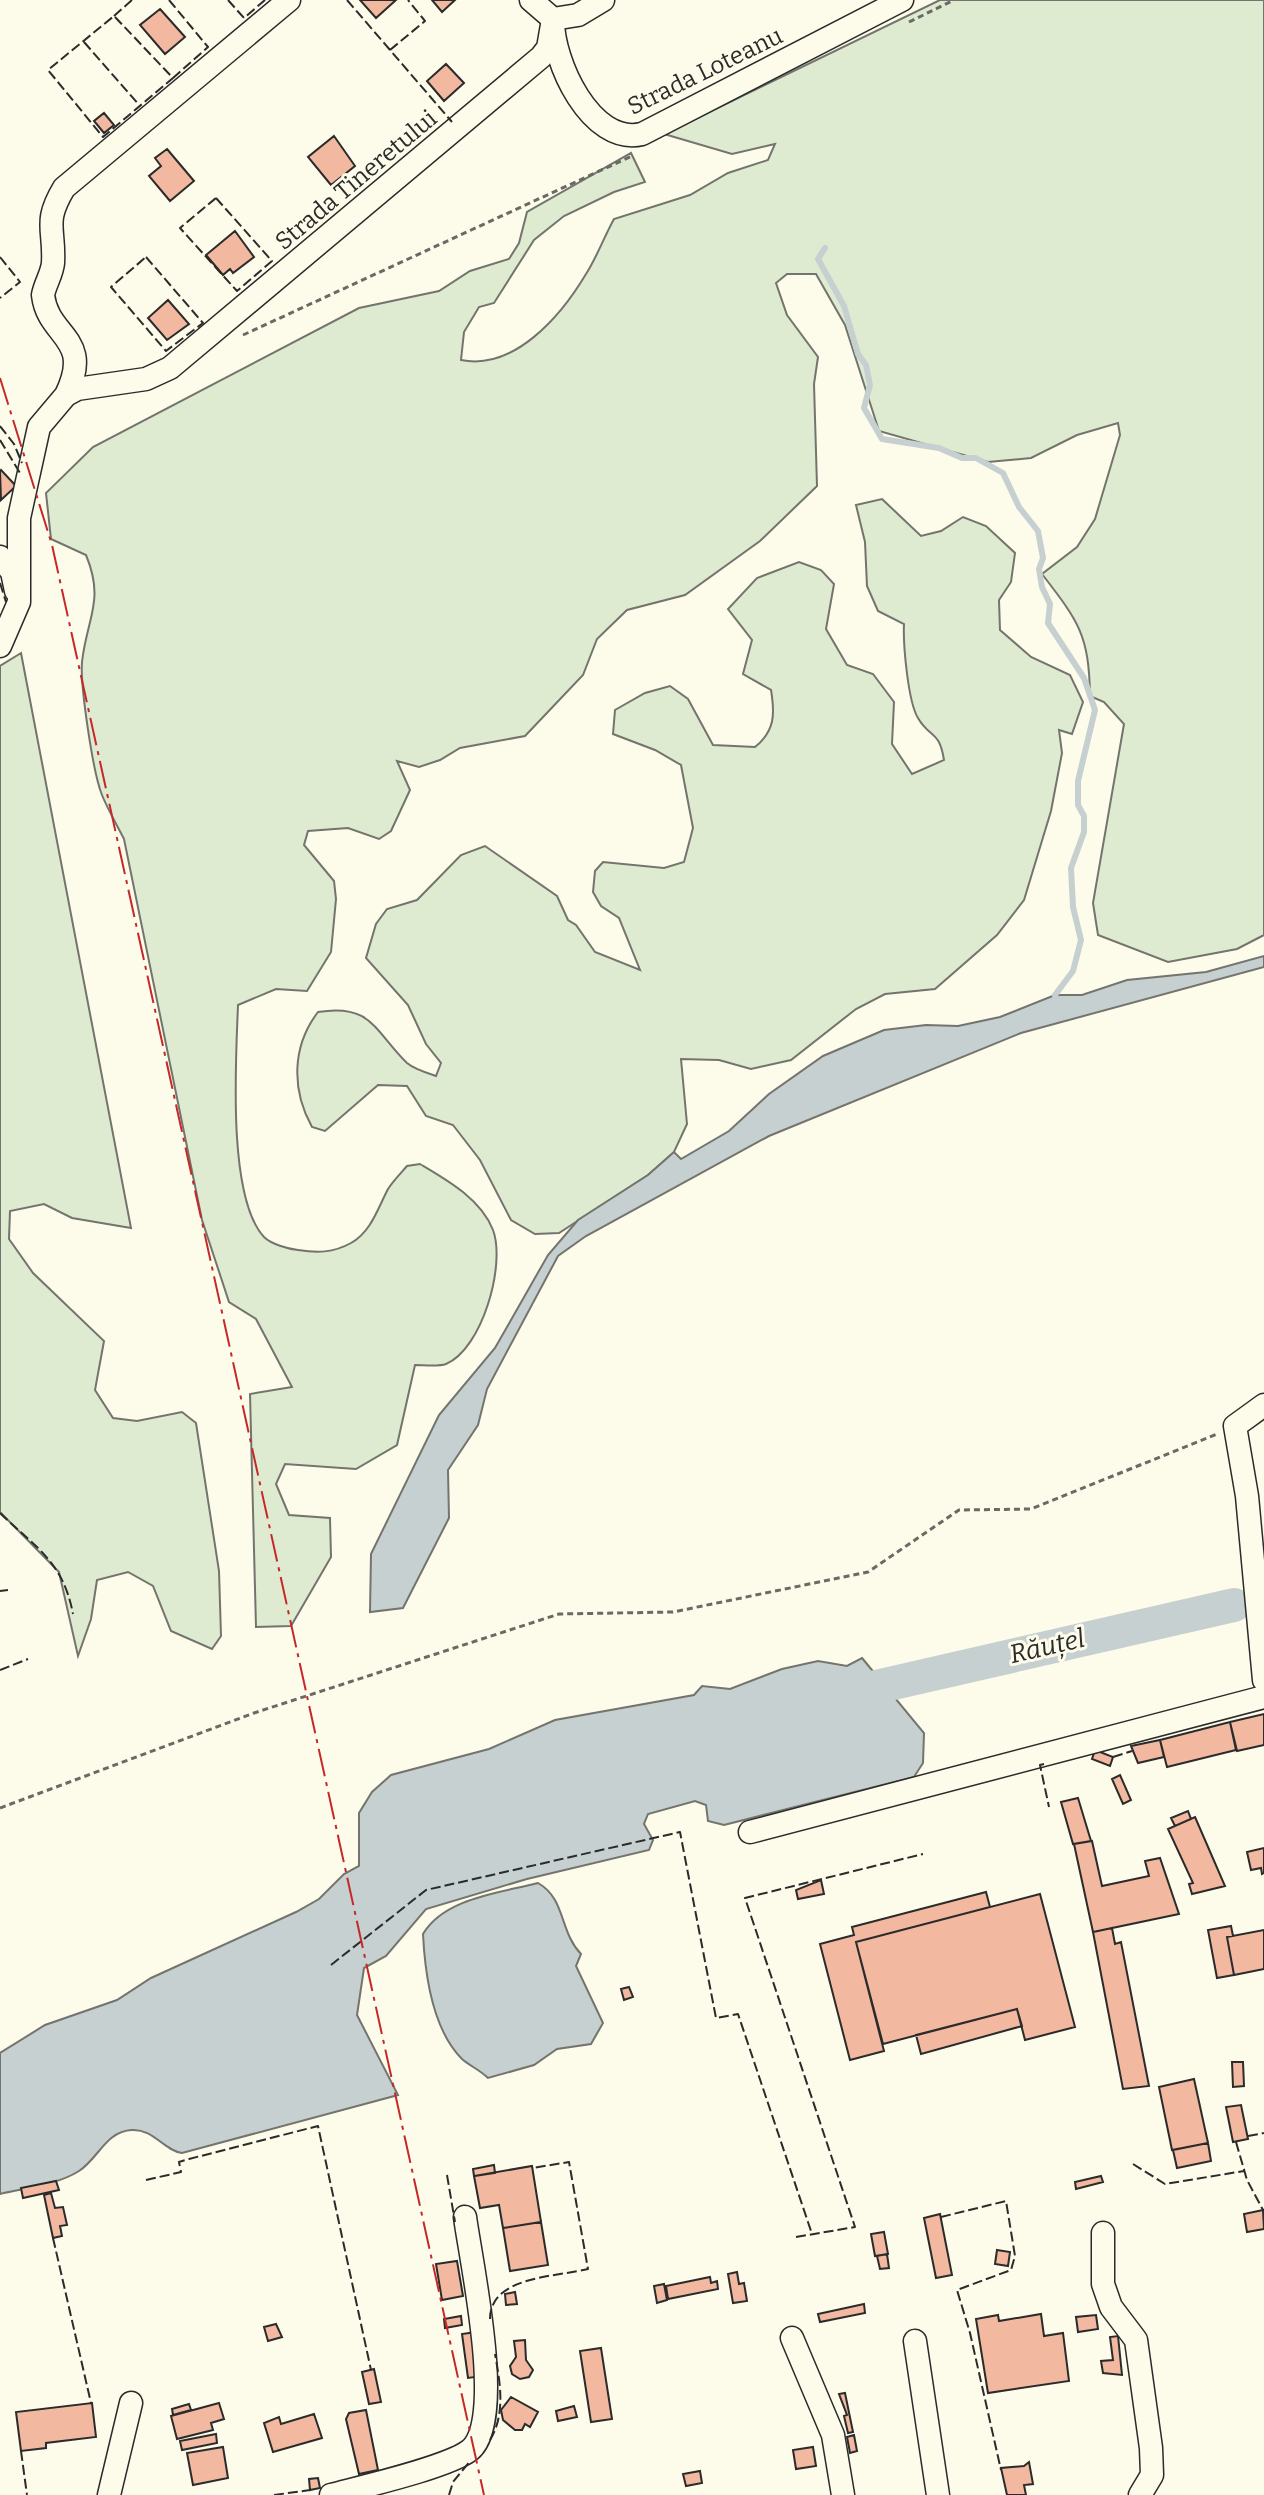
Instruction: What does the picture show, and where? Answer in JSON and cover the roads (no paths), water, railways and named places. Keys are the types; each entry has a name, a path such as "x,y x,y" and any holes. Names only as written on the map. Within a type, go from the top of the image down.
{"street":[{"path":"0,646 16,615 21,576 19,518 39,427 66,395 74,379 74,352 43,295 53,265 49,231 53,206 64,188 289,0"},
{"path":"531,0 553,19 578,15 603,0"},
{"name":"Strada Loteanu","path":"553,19 556,52 591,115 614,135 628,137 642,134 902,0"},
{"name":"Strada Tineretului","path":"66,395 86,386 146,379 170,368 541,57 548,48 553,19"},
{"path":"0,540 10,533 19,518"},
{"path":"0,557 12,572 16,615"},
{"path":"1264,1405 1235,1426 1247,1496 1264,1680"},
{"path":"750,1832 1264,1697"},
{"path":"331,2495 409,2474 469,2451 481,2438 486,2422 486,2371 465,2217"},
{"path":"1103,2233 1103,2284 1111,2307 1136,2340 1152,2475 1140,2495"},
{"path":"792,2338 833,2435 843,2495"},
{"path":"915,2341 938,2495"},
{"path":"109,2495 131,2403"}],"waterway":[{"path":"825,248 818,259 844,306 858,354 866,365 870,385 864,408 882,439 939,448 962,458 976,458 1003,473 1019,507 1038,531 1043,558 1039,569 1042,587 1050,604 1048,623 1084,678 1095,710 1078,781 1078,805 1084,816 1084,832 1071,868 1073,907 1081,940 1073,971 1055,995"},
{"name":"Răuțel","path":"841,1695 1234,1605"}]}
